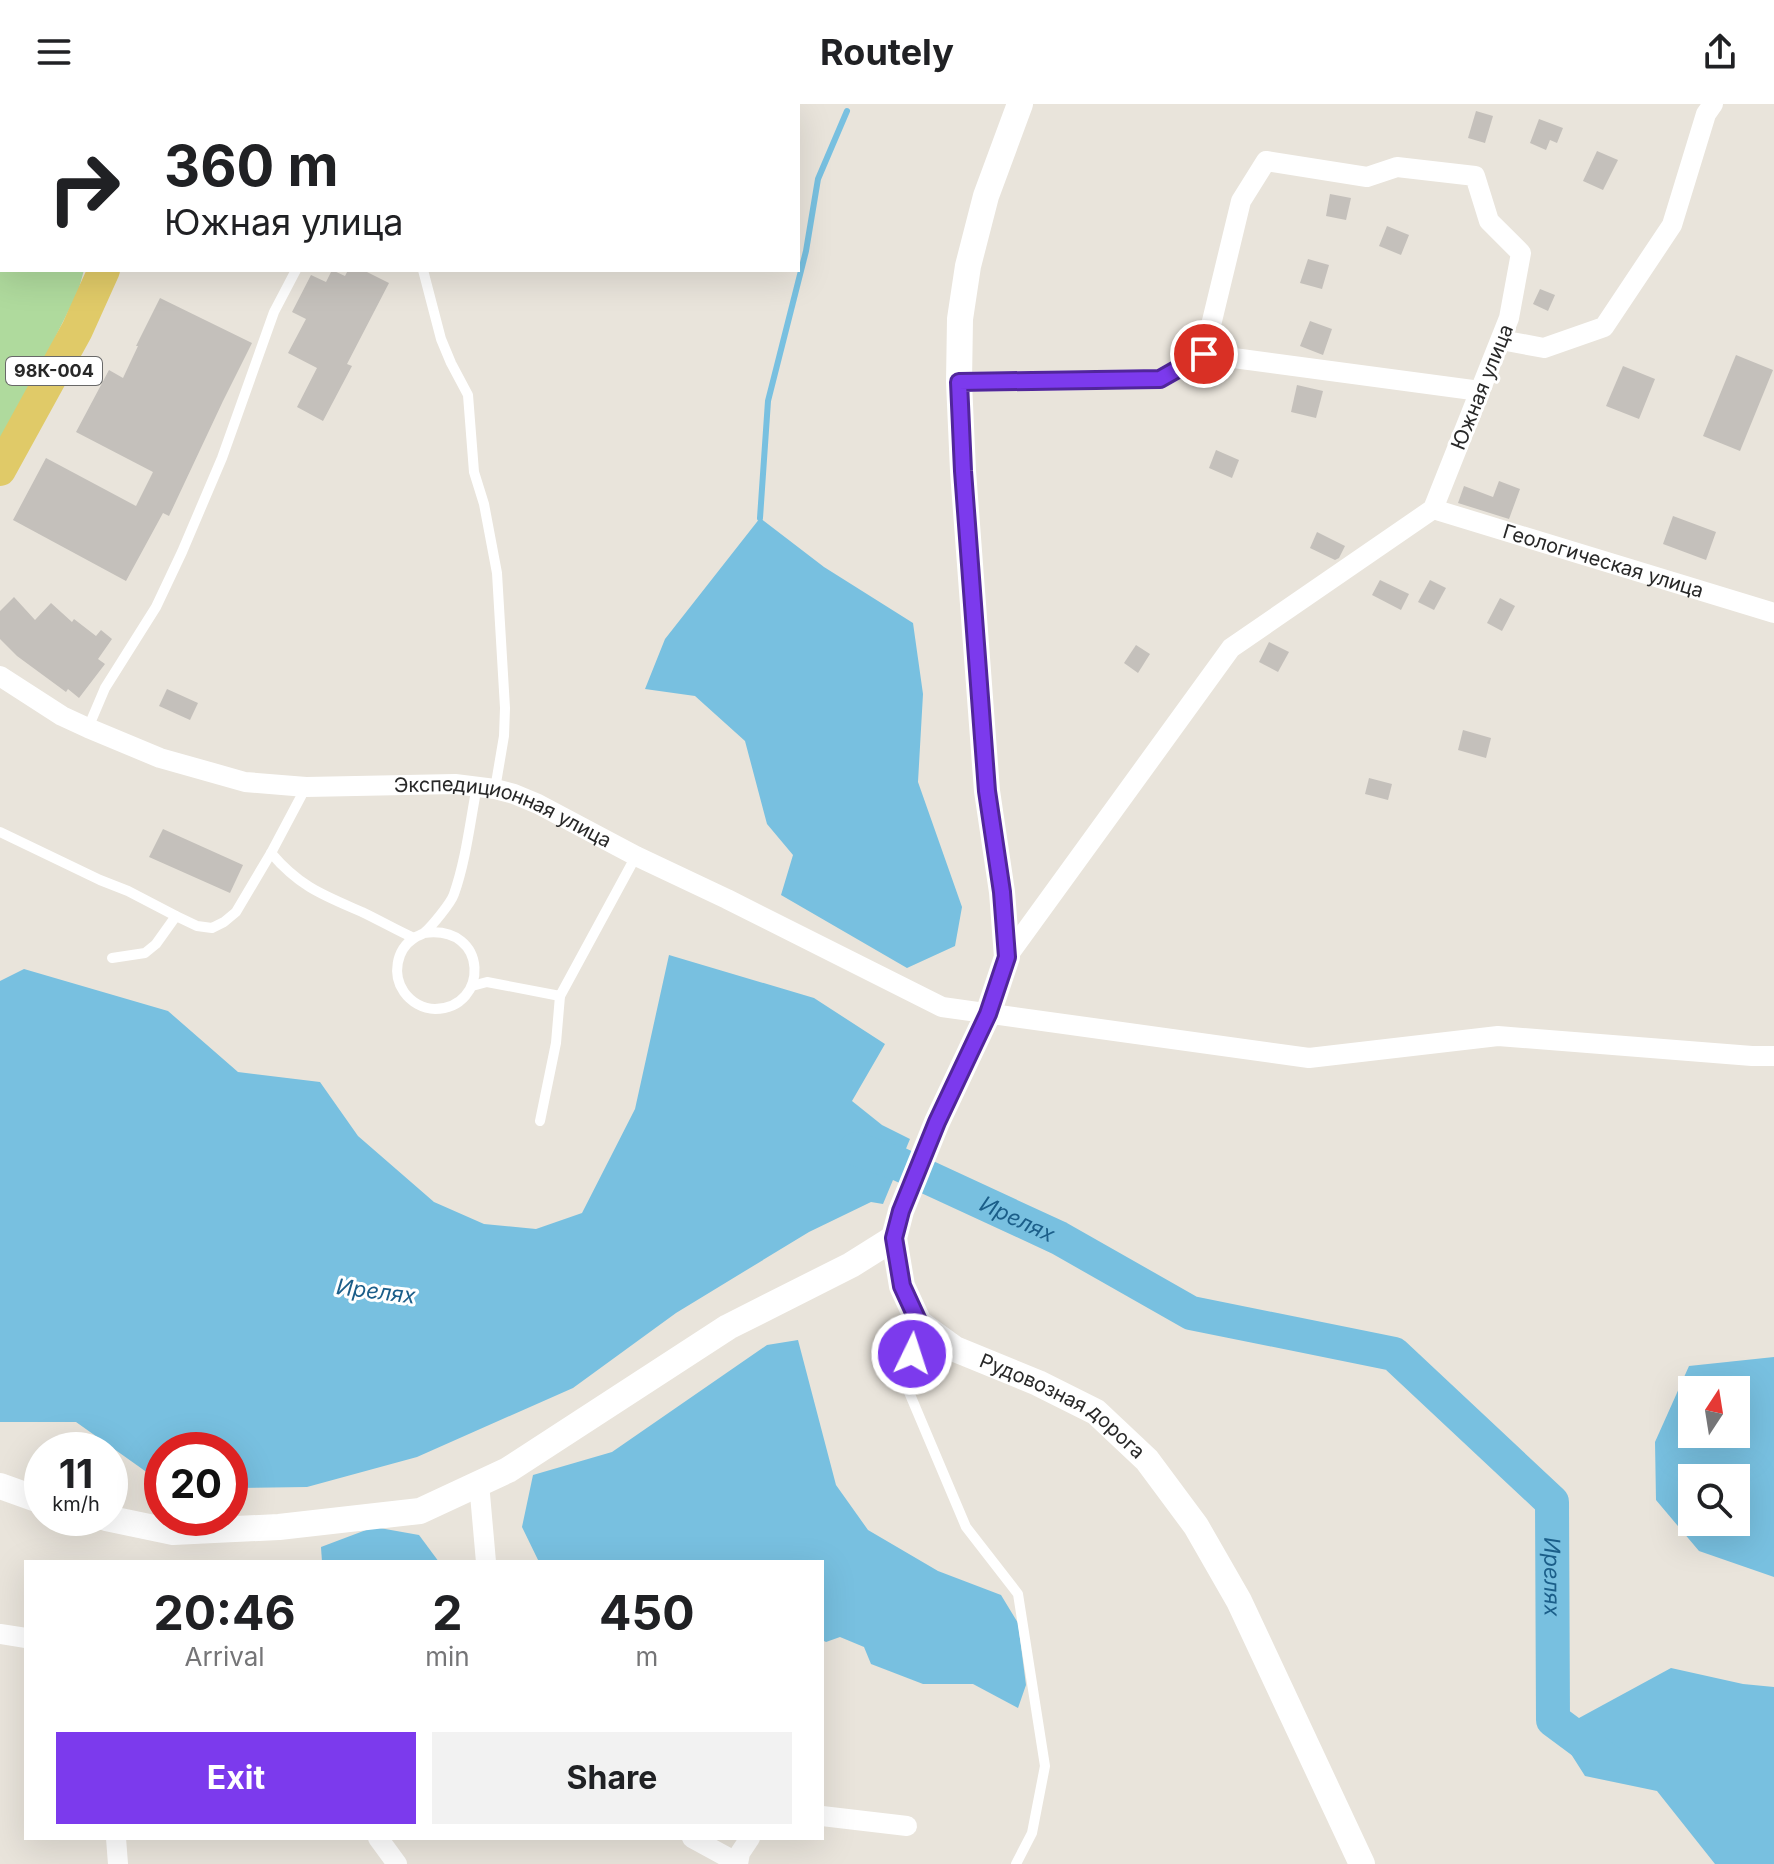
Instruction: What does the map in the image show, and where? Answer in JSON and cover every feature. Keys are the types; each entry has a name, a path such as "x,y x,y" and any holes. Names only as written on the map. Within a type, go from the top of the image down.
{"main road":[{"name":"98К-004","path":"0,470 77,330 103,272"}],"street":[{"name":"Рудовозная дорога","path":"1020,104 986,196 968,266 960,319 959,382 987,791 1002,892 1007,957 988,1014 901,1211 894,1238 902,1286 919,1323 955,1349 1038,1383 1096,1412 1147,1460 1196,1526 1239,1601 1362,1864"},
{"path":"1501,340 1544,348 1604,327 1672,225 1706,114 1713,104"},
{"name":"Южная улица","path":"1204,354 1241,201 1266,161 1367,177 1397,167 1475,176 1489,221 1521,253 1509,318 1433,509"},
{"path":"959,382 1160,379 1204,354 1480,391"},
{"path":"1007,957 1231,648 1433,509"},
{"name":"Геологическая улица","path":"1433,509 1774,613"},
{"name":"Экспедиционная улица","path":"0,676 62,716 88,728 160,758 245,782 306,787 455,784 486,787 538,804 636,856 942,1007 1309,1058 1498,1036 1774,1056"},
{"path":"128,1523 173,1532 279,1527 420,1511 508,1470 728,1327 851,1265 894,1238"},
{"path":"479,1483 486,1560"},
{"path":"0,1486 24,1495"},
{"path":"0,1634 24,1638"},
{"path":"824,1816 907,1826"},
{"path":"116,1840 118,1864"},
{"path":"379,1840 397,1864"},
{"path":"696,1840 738,1864 740,1853 749,1840"}],"lane":[{"path":"88,728 105,688 156,607 182,552 222,458 274,312 295,272"},
{"path":"271,853 299,881 333,901 419,936 437,931 449,933 460,940 469,949 474,961 472,986 456,1004 433,1009 411,1000 398,980 397,969 405,946 419,936 453,897 504,736 497,573 484,504 474,472 468,395 441,339 424,272"},
{"path":"0,832 197,926 212,928 236,912 306,787"},
{"path":"540,1121 556,1043 560,996 636,856"},
{"path":"112,958 145,953 156,944 176,916"},
{"path":"472,986 487,982 560,996"},
{"path":"919,1323 906,1385 966,1527 1018,1594 1045,1766 1032,1833 1016,1864"}],"green space":[{"path":"0,272 83,272 78,292 0,447"}],"water":[{"path":"760,518 824,567 913,623 923,694 918,782 962,907 955,946 907,968 781,895 793,855 767,824 745,741 695,696 645,689 665,639"},
{"path":"669,955 814,998 885,1044 852,1101 882,1125 910,1139 883,1204 871,1202 809,1232 676,1313 573,1388 417,1457 307,1487 248,1488 248,1432 144,1432 144,1470 128,1459 128,1432 90,1432 76,1422 0,1422 0,981 24,969 168,1011 238,1072 320,1082 358,1136 434,1202 484,1224 536,1229 582,1213 635,1109"},
{"path":"798,1340 836,1485 868,1530 938,1571 1001,1595 1018,1623 1026,1685 1018,1708 973,1684 923,1684 871,1664 864,1647 840,1637 824,1641 824,1560 538,1560 522,1527 533,1475 612,1452 767,1345"},
{"path":"1774,1357 1774,1577 1699,1551 1686,1536 1750,1536 1750,1464 1678,1464 1678,1526 1656,1500 1655,1442 1678,1391 1678,1448 1750,1448 1750,1376 1685,1376 1689,1366"},
{"path":"374,1527 419,1535 438,1560 322,1560 321,1547"},
{"path":"1671,1668 1743,1684 1774,1687 1774,1864 1715,1864 1657,1791 1585,1776 1571,1754 1579,1718"}],"building":[{"path":"1476,111 1493,116 1485,143 1468,138"},
{"path":"1539,119 1563,128 1557,143 1550,140 1546,150 1530,143"},
{"path":"1597,151 1618,160 1603,190 1583,181"},
{"path":"1330,194 1351,198 1346,220 1326,216"},
{"path":"1387,226 1409,235 1401,255 1379,246"},
{"path":"1308,259 1329,265 1322,289 1300,283"},
{"path":"331,272 345,276 347,272 367,272 389,283 347,364 352,366 323,421 297,407 317,368 288,353 306,319 292,312 311,275 326,282"},
{"path":"1540,289 1555,295 1548,311 1533,304"},
{"path":"160,298 252,343 169,516 163,513 126,581 13,520 46,458 136,506 153,472 76,432 109,370 123,378"},
{"path":"1310,321 1332,329 1323,355 1300,346"},
{"path":"1736,355 1773,370 1740,451 1703,436"},
{"path":"1623,366 1655,379 1639,419 1606,406"},
{"path":"1297,385 1323,391 1316,418 1291,412"},
{"path":"1216,450 1239,460 1232,478 1209,468"},
{"path":"1499,481 1520,489 1509,519 1458,503 1464,486 1493,497"},
{"path":"1673,516 1716,532 1706,560 1663,544"},
{"path":"1317,532 1345,546 1339,558 1335,560 1310,548"},
{"path":"1380,580 1409,594 1401,610 1372,595"},
{"path":"1430,580 1446,588 1434,610 1418,602"},
{"path":"14,597 35,620 51,603 72,622 74,619 96,636 101,630 112,639 98,659 105,664 79,698 17,656 0,639 0,611"},
{"path":"1500,598 1515,606 1502,631 1487,623"},
{"path":"1269,642 1289,652 1278,672 1259,662"},
{"path":"1136,645 1150,654 1138,673 1124,663"},
{"path":"167,689 198,703 190,720 159,706"},
{"path":"1463,730 1491,738 1486,758 1458,750"},
{"path":"1369,778 1392,784 1388,800 1365,794"},
{"path":"163,829 243,865 230,893 149,857"}],"waterway":[{"path":"760,518 768,401 806,251 818,179 847,111"},
{"name":"Ирелях","path":"856,1149 899,1164 1059,1238 1191,1313 1394,1354 1552,1502 1553,1720 1611,1763"}],"route":[{"path":"912,1354 919,1323 902,1286 894,1238 901,1211 937,1122 988,1014 1007,957 1002,892 987,791 959,382 1160,379 1204,354"}]}
